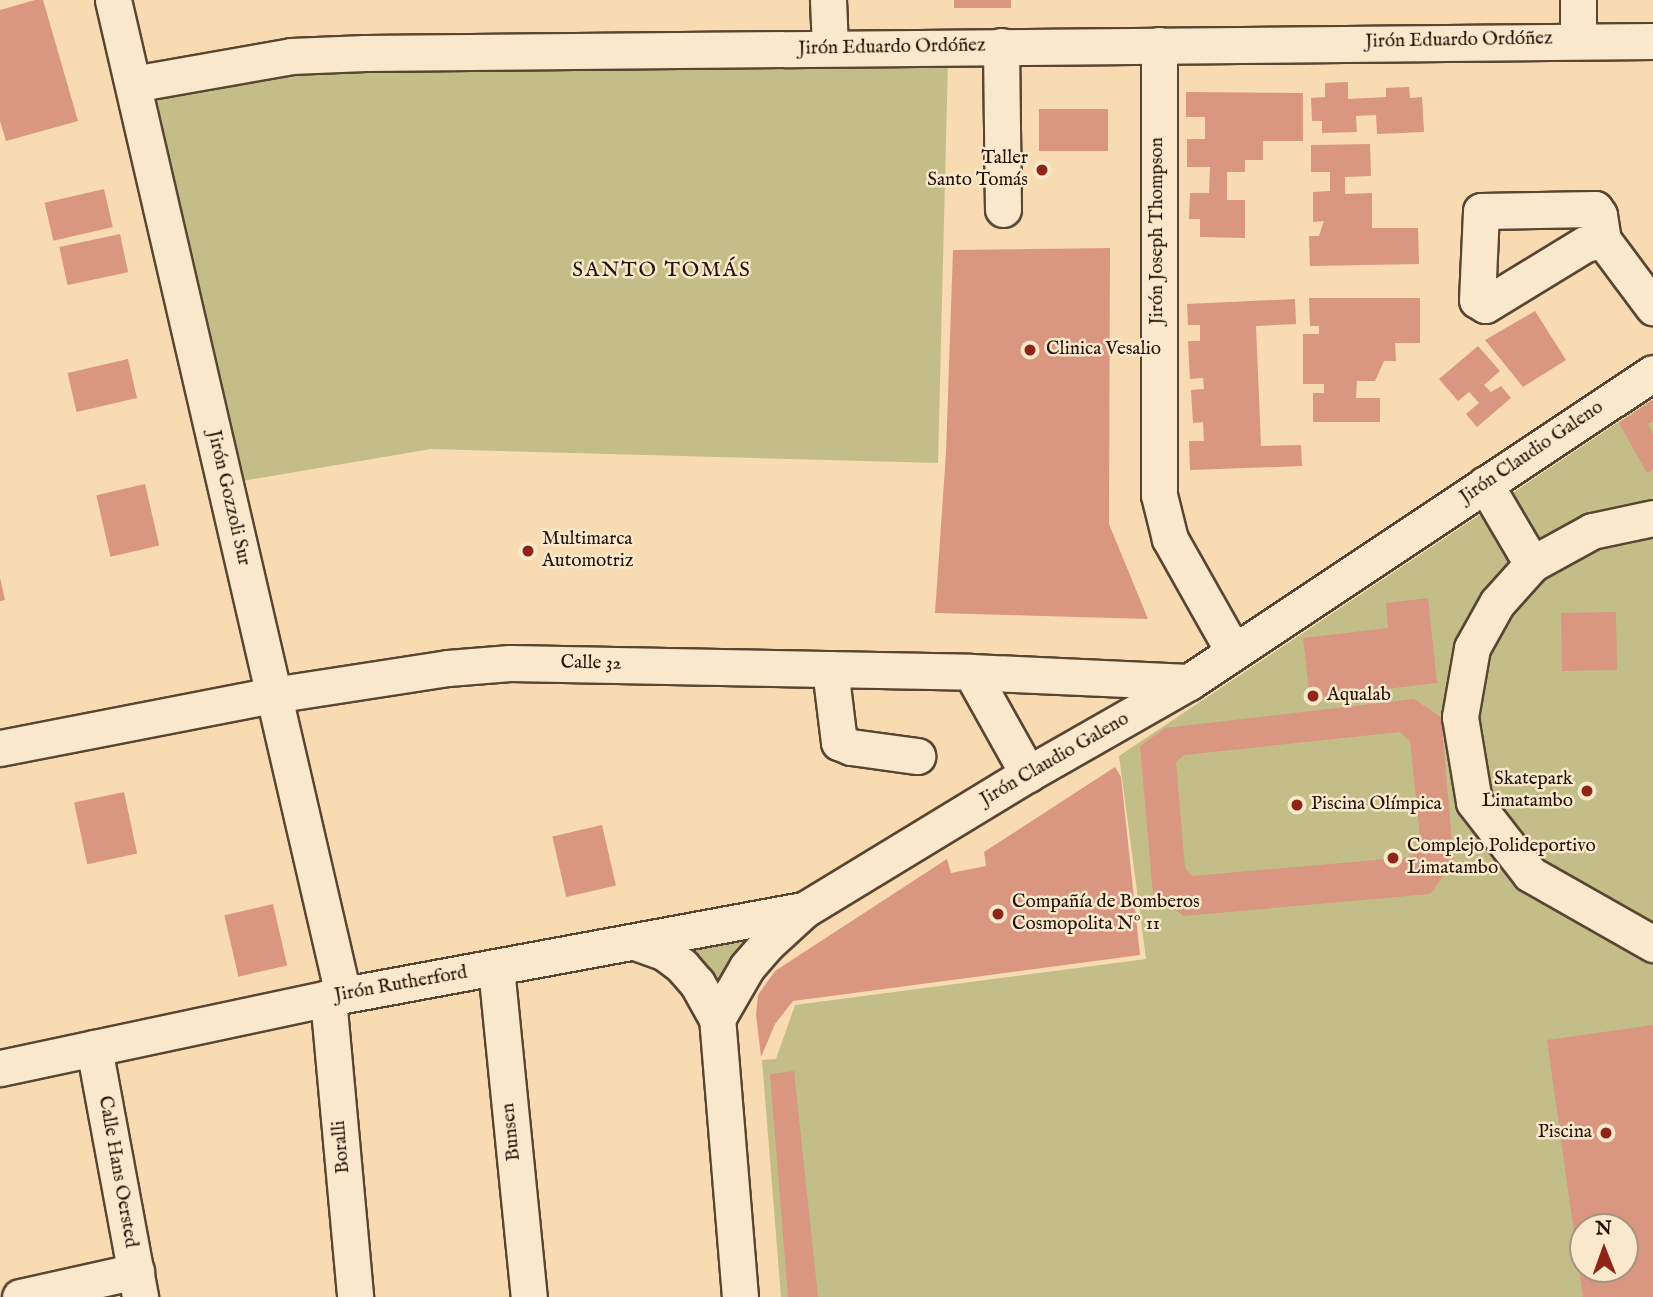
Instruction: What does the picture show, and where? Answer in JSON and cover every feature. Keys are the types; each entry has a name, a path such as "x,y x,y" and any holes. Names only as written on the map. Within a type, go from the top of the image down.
{"street":[{"name":"Jirón Gozzoli Sur","path":"113,0 273,695 336,996"},
{"path":"828,0 830,48"},
{"path":"1578,0 1578,40"},
{"name":"Jirón Eduardo Ordóñez","path":"133,84 291,56 1001,46 1653,41"},
{"name":"Jirón Joseph Thompson","path":"1158,45 1159,495 1170,539 1233,651"},
{"path":"1001,46 1003,209"},
{"path":"1603,240 1653,307"},
{"name":"Jirón Claudio Galeno","path":"717,1018 757,954 804,910 1028,774 1189,682 1653,373"},
{"path":"1485,484 1532,564"},
{"path":"1653,518 1592,531 1532,564 1497,603 1472,648 1460,717 1474,802 1530,874 1653,944"},
{"name":"Calle 32","path":"0,748 273,695 448,668 510,663 971,671 1189,682"},
{"path":"830,669 839,742 851,747 916,756"},
{"path":"971,671 1028,774"},
{"name":"Jirón Rutherford","path":"0,1068 336,996 638,943 804,910"},
{"path":"638,943 665,953 682,966 697,983 717,1018 740,1297"},
{"name":"Bunsen","path":"496,968 529,1297"},
{"name":"Boralli","path":"336,996 355,1297"},
{"name":"Calle Hans Oersted","path":"94,1048 138,1284"},
{"path":"20,1297 138,1284"}],"shaded area":[{"path":"948,60 938,463 431,449 242,481 155,94 302,64"},
{"name":"Complejo Polideportivo Limatambo","path":"1653,399 1653,1297 781,1297 762,1060 776,1059 795,1005 1146,959 1119,756"},
{"path":"753,935 717,986 692,949"}],"building":[{"path":"43,0 78,121 6,141 0,121 0,10"},
{"path":"954,0 1011,0 1011,8 954,8"},
{"path":"1348,82 1348,99 1386,97 1386,88 1409,87 1410,98 1422,97 1424,132 1377,134 1376,115 1356,116 1357,132 1322,133 1322,121 1312,121 1311,98 1325,97 1325,83"},
{"path":"1186,92 1303,93 1303,141 1263,141 1263,160 1245,160 1245,172 1227,172 1227,200 1245,200 1245,238 1200,237 1200,219 1189,219 1190,193 1209,193 1210,167 1187,167 1187,139 1205,139 1205,117 1186,117"},
{"path":"1039,109 1108,109 1108,151 1039,151"},
{"path":"1370,144 1371,176 1345,177 1345,194 1372,193 1372,228 1418,228 1419,264 1310,266 1309,236 1319,236 1324,221 1313,222 1313,192 1330,191 1330,172 1311,172 1311,145"},
{"path":"104,189 113,227 53,241 45,203"},
{"path":"120,234 128,272 67,285 59,247"},
{"path":"1110,248 1109,524 1148,619 935,613 946,453 953,250"},
{"path":"1309,298 1420,298 1420,343 1395,343 1396,361 1384,361 1375,381 1357,381 1356,398 1380,398 1380,422 1313,422 1313,393 1324,393 1324,384 1303,384 1303,334 1319,334 1319,326 1310,326"},
{"path":"1295,299 1296,324 1256,326 1261,446 1301,445 1302,466 1190,470 1189,441 1204,441 1203,422 1193,423 1191,390 1204,389 1203,378 1190,379 1188,341 1200,341 1200,325 1188,325 1187,304"},
{"path":"1535,311 1566,360 1523,387 1485,340"},
{"path":"1478,346 1500,371 1484,385 1491,392 1501,386 1511,398 1477,427 1466,414 1479,403 1469,392 1458,401 1439,379"},
{"path":"128,359 137,398 77,412 68,373"},
{"path":"1653,400 1653,421 1648,424 1653,434 1653,470 1647,473 1619,423"},
{"path":"145,484 159,545 110,557 96,495"},
{"path":"0,578 5,600 0,601"},
{"path":"1428,598 1437,683 1310,698 1303,638 1388,628 1386,603"},
{"path":"1616,612 1617,670 1562,671 1561,613"},
{"path":"1414,699 1441,717 1454,863 1430,894 1184,916 1153,894 1140,746 1165,728","holes":["1400,732 1410,741 1421,845 1410,857 1192,876 1185,868 1176,762 1184,755"]},
{"name":"Compañía de Bomberos Cosmopolita Nº 11","path":"1115,767 1121,777 1140,955 793,1001 775,1024 761,1057 756,1014 758,995 775,971 947,859 951,873 986,866 984,852"},
{"path":"124,792 137,854 87,864 74,803"},
{"path":"602,825 616,885 566,897 552,836"},
{"path":"273,904 287,965 238,977 224,915"},
{"name":"Piscina","path":"1653,1025 1653,1297 1583,1297 1581,1283 1639,1283 1639,1213 1571,1213 1547,1040"},
{"path":"794,1071 818,1297 788,1297 770,1074"}],"place":[{"name":"Taller Santo Tomás","path":"1042,170"},
{"name":"Clinica Vesalio","path":"1030,350"},
{"name":"Multimarca Automotriz","path":"528,551"},
{"name":"Aqualab","path":"1313,696"},
{"name":"Skatepark Limatambo","path":"1587,791"},
{"name":"Piscina Olímpica","path":"1297,805"},
{"name":"Complejo Polideportivo Limatambo","path":"1393,858"},
{"name":"Compañía de Bomberos Cosmopolita Nº 11","path":"998,914"},
{"name":"Piscina","path":"1606,1133"}],"district":[{"name":"SANTO TOMÁS","path":"662,271"}]}
